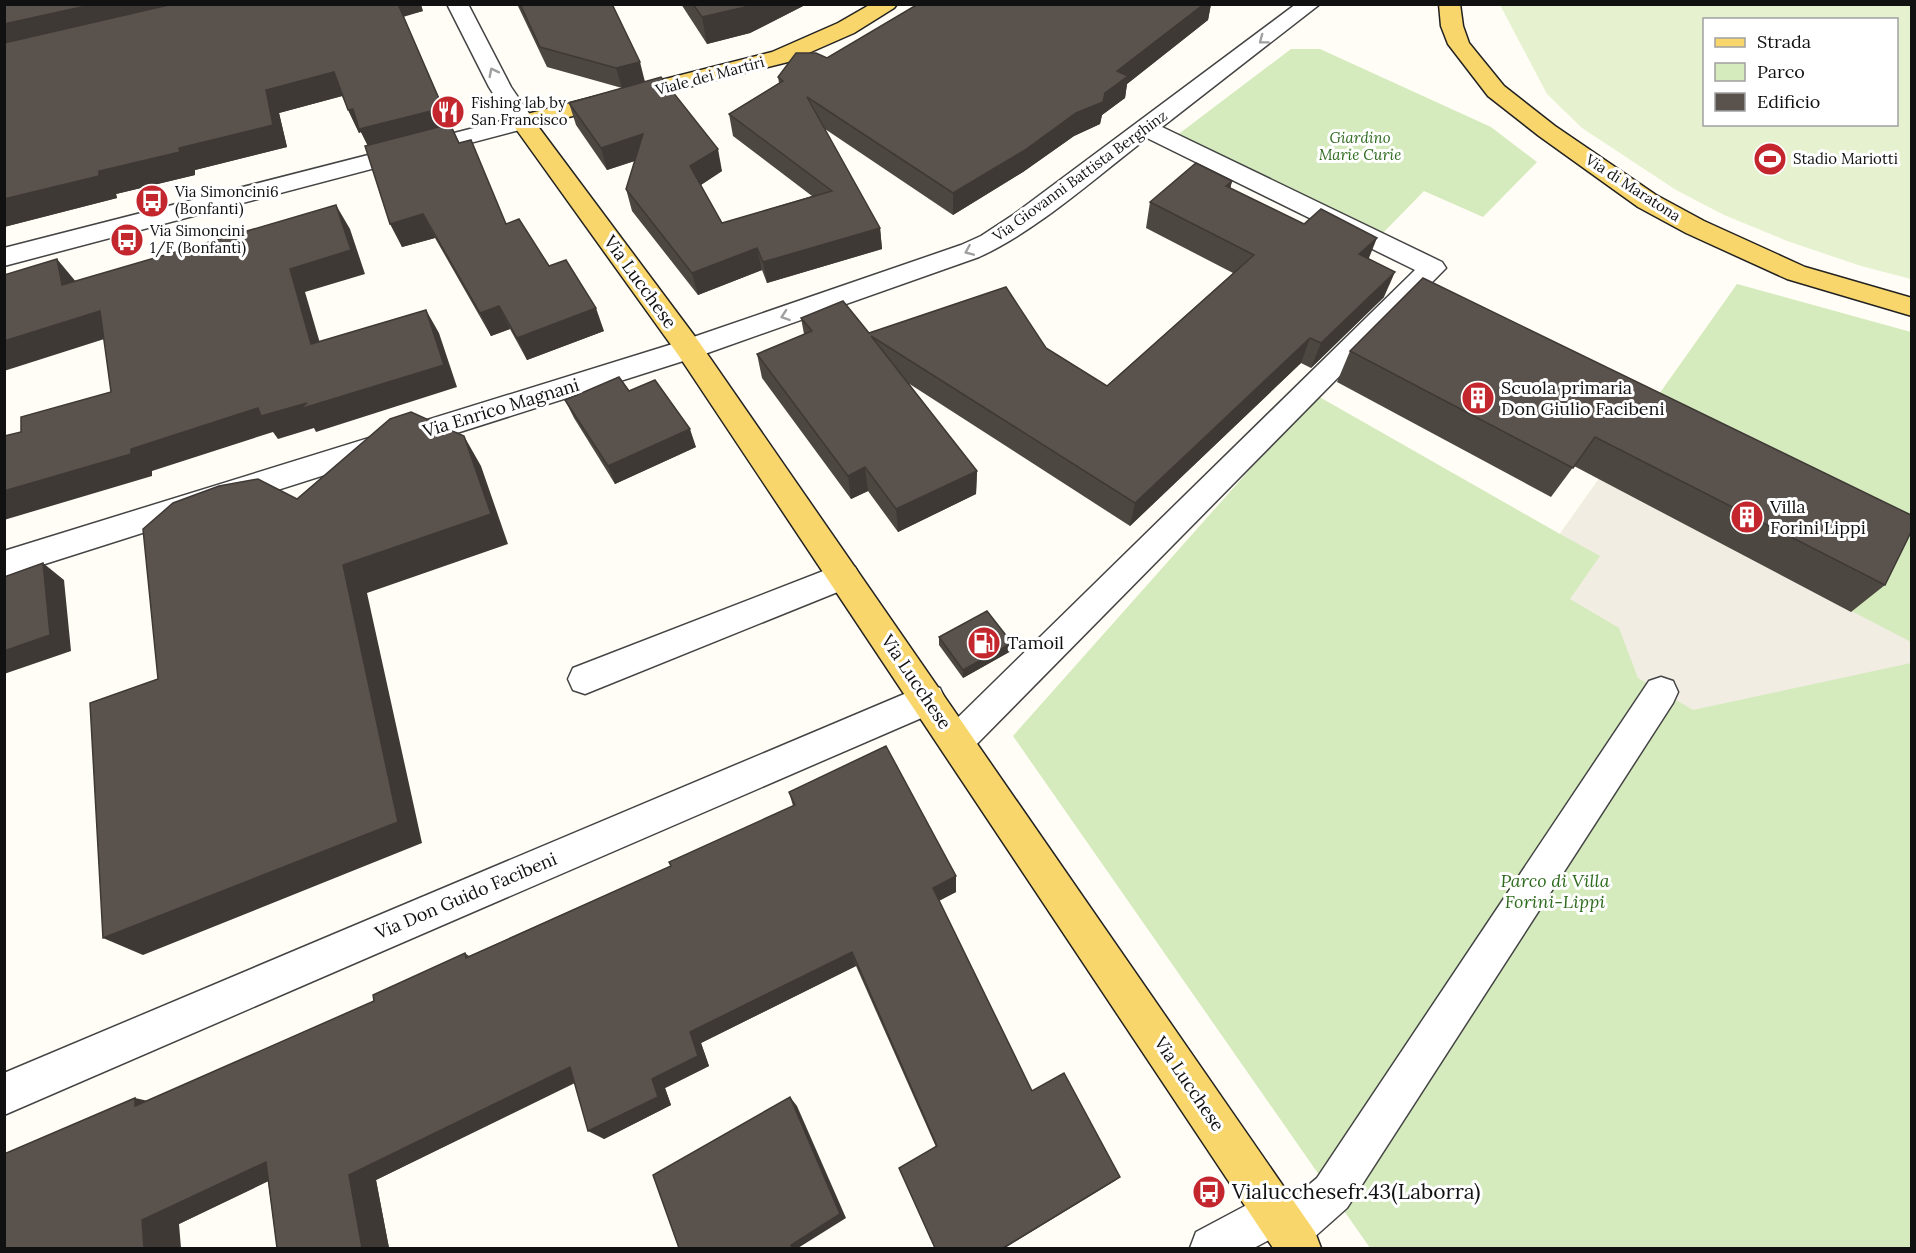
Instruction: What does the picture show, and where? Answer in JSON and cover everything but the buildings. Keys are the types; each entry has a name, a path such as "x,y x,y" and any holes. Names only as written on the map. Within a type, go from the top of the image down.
{"main road":[{"name":"Viale dei Martiri","path":"523,122 780,57 846,28 887,4"},
{"name":"Via di Maratona","path":"1449,4 1452,26 1459,44 1496,91 1647,201 1695,227 1796,273 1911,307"},
{"name":"Via Lucchese","path":"523,122 689,349 1288,1231"}],"street":[{"path":"4,257 523,122 500,87 458,4"},
{"name":"Via Giovanni Battista Berghinz","path":"689,349 948,260 990,242 1022,221 1310,4"},
{"path":"956,742 1433,268 1145,128"},
{"name":"Via Enrico Magnani","path":"4,564 689,349"},
{"path":"585,679 844,576"},
{"path":"1212,1248 1288,1231 1332,1193 1661,692"},
{"name":"Via Don Guido Facibeni","path":"4,1094 928,699"}],"green space":[{"name":"Stadio Mariotti","path":"1500,5 1911,5 1911,279 1861,266 1787,241 1724,215 1676,190 1582,128 1547,94"},
{"name":"Giardino Marie Curie","path":"1291,49 1320,49 1491,127 1537,162 1483,217 1424,191 1380,236 1176,136"},
{"name":"Parco di Villa Forini-Lippi","path":"1737,284 1911,332 1911,1248 1370,1248 1013,736 1316,395 1560,534"}],"shaded area":[{"path":"1599,479 1911,642 1911,663 1693,710 1638,678 1619,628 1570,599 1600,556 1560,534"}],"place":[{"name":"Fishing lab by San Francisco","path":"448,112"},
{"name":"Stadio Mariotti","path":"1770,159"},
{"name":"Via Simoncini6 (Bonfanti)","path":"152,201"},
{"name":"Via Simoncini 1/F (Bonfanti)","path":"127,240"},
{"name":"Scuola primaria Don Giulio Facibeni","path":"1478,398"},
{"name":"Villa Forini Lippi","path":"1747,517"},
{"name":"Tamoil","path":"984,643"},
{"name":"Vialucchesefr.43(Laborra)","path":"1209,1192"}]}
